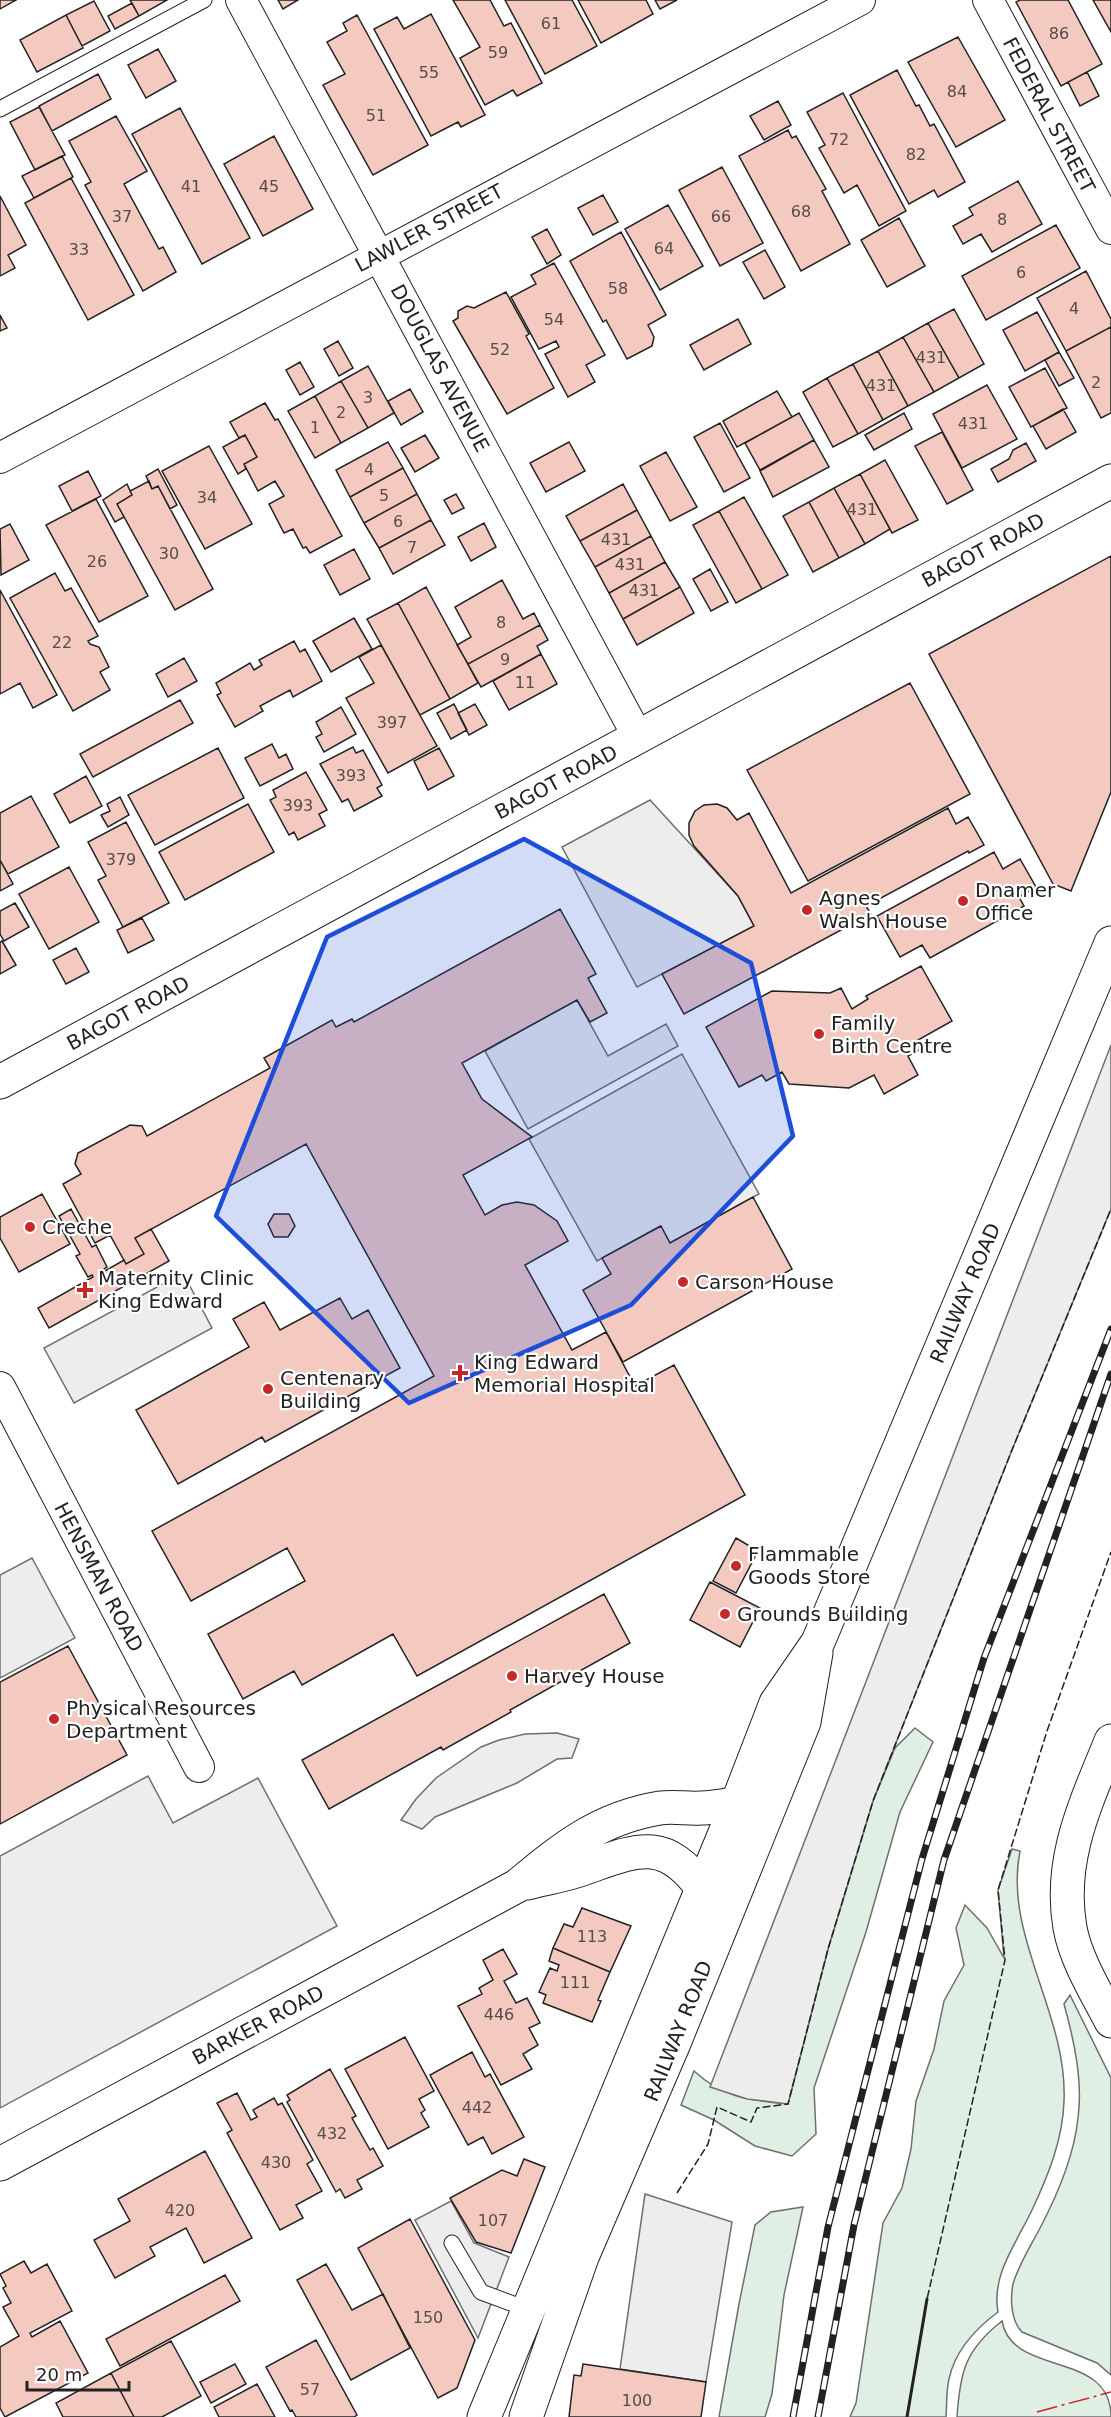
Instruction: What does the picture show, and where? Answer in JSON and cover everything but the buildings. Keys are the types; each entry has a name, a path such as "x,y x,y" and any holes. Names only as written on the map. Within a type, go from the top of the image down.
{"main road":[{"name":"BAGOT ROAD","path":"0,1082 1111,481"},
{"name":"RAILWAY ROAD","path":"484,2417 737,1804 776,1703 818,1642 1111,943"},
{"name":"RAILWAY ROAD","path":"526,2417 582,2257 674,2043 804,1722 818,1642"},
{"path":"1111,1741 1076,1826 1066,1883 1071,1929 1085,1970 1111,2021"},
{"name":"BARKER ROAD","path":"0,2164 517,1886 569,1843 619,1819 668,1807 700,1808 737,1804"},
{"name":"BARKER ROAD","path":"517,1886 585,1869 608,1858 632,1851 646,1851 677,1860 702,1888"}],"street":[{"name":"DOUGLAS AVENUE","path":"241,0 638,737"},
{"name":"LAWLER STREET","path":"0,458 379,254 860,0"},
{"name":"FEDERAL STREET","path":"988,0 1111,229"},
{"name":"HENSMAN ROAD","path":"0,1388 199,1767"}],"lane":[{"path":"0,109 204,0"},
{"path":"452,2243 481,2292 560,2321"}],"highlighted area":[{"path":"524,839 751,963 793,1136 631,1305 409,1403 216,1216 327,937"}],"green space":[{"path":"915,1728 933,1742 900,1812 866,1932 814,2088 816,2134 792,2156 755,2146 714,2120 681,2105 694,2071 726,2092 749,2099 788,2104 828,1949 873,1801 895,1748"},
{"path":"1012,1849 1020,1851 1017,1883 1020,1914 1056,2037 1063,2069 1064,2101 1058,2143 1038,2197 1002,2272 998,2285 998,2312 967,2341 956,2359 947,2388 946,2417 850,2417 856,2403 883,2223 902,2188 911,2149 916,2101 934,2049 944,2001 964,1965 956,1928 965,1905 987,1928 1004,1958 998,1890"},
{"path":"1070,1995 1111,2078 1111,2375 1097,2363 1022,2332 1012,2310 1012,2290 1015,2277 1058,2190 1069,2162 1076,2133 1079,2104 1078,2075 1064,2004"},
{"path":"803,2207 784,2295 772,2394 765,2417 719,2417 755,2225 771,2212"},
{"path":"1002,2321 1010,2339 1023,2350 1079,2372 1095,2381 1107,2396 1111,2417 957,2417 963,2374 972,2352"}],"shaded area":[{"path":"650,800 738,896 754,926 637,987 562,847"},
{"path":"577,1000 608,1056 666,1024 678,1046 528,1129 485,1051"},
{"path":"1111,1045 1111,1209 1012,1450 873,1801 828,1949 788,2104 747,2099 710,2087"},
{"path":"682,1054 759,1194 670,1243 660,1226 597,1261 529,1139"},
{"path":"183,1273 212,1328 74,1403 44,1348"},
{"path":"32,1558 75,1638 0,1678 0,1575"},
{"path":"557,1733 579,1739 572,1758 557,1759 517,1783 435,1817 422,1829 401,1820 416,1799 436,1778 481,1747 525,1734"},
{"path":"148,1776 173,1823 258,1778 337,1926 0,2108 0,1856"},
{"path":"645,2194 732,2222 706,2382 620,2369"},
{"path":"451,2201 474,2243 509,2257 478,2338 415,2220"}],"railway":[{"path":"793,2417 828,2227 922,1859 984,1658 1111,1329"},
{"path":"818,2417 854,2225 944,1860 1111,1374"}],"fence":[{"path":"677,2193 708,2144 717,2107 751,2122 757,2108 788,2104 828,1949 873,1801 1012,1450 1111,1209"},
{"path":"907,2417 927,2299 1005,1960 998,1890 1047,1731 1111,1552"}],"wall":[{"path":"907,2417 927,2299"}],"power":[{"path":"1037,2412 1111,2392"}],"place":[{"name":"Dnamer Office","path":"963,901"},
{"name":"Agnes Walsh House","path":"807,910"},
{"name":"Family Birth Centre","path":"819,1034"},
{"name":"Creche","path":"30,1227"},
{"name":"Carson House","path":"683,1282"},
{"name":"Maternity Clinic King Edward","path":"85,1290"},
{"name":"King Edward Memorial Hospital","path":"460,1373"},
{"name":"Centenary Building","path":"268,1389"},
{"name":"Flammable Goods Store","path":"736,1566"},
{"name":"Grounds Building","path":"725,1614"},
{"name":"Harvey House","path":"512,1676"},
{"name":"Physical Resources Department","path":"54,1719"}]}
